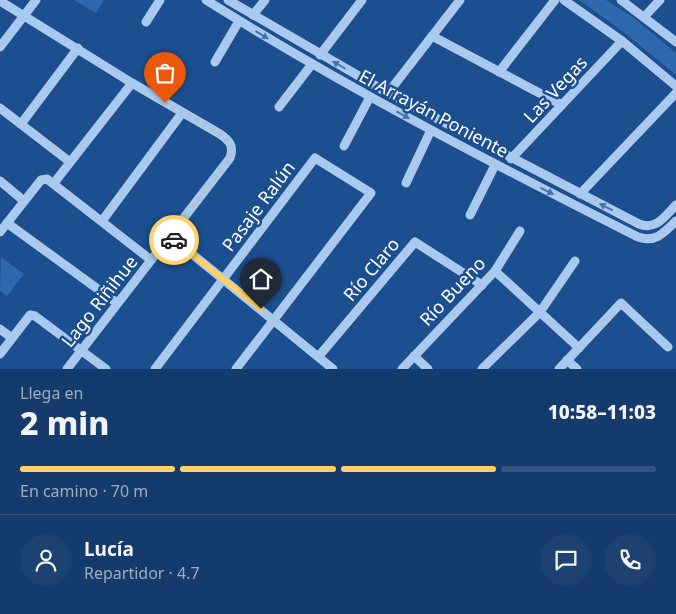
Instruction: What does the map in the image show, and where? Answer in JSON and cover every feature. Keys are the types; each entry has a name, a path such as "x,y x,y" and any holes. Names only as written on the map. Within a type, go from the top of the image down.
{"street":[{"path":"0,47 36,0"},
{"path":"146,22 160,0"},
{"name":"El Arrayán Poniente","path":"206,0 312,64 430,130 638,237 653,239 665,233 676,221"},
{"name":"El Arrayán Poniente","path":"228,0 388,93 510,159 639,224 650,226 658,224 676,205"},
{"path":"253,16 265,0"},
{"path":"320,55 362,0"},
{"path":"388,93 460,0"},
{"path":"499,72 555,0"},
{"path":"564,0 622,41 676,86"},
{"path":"621,0 676,42"},
{"path":"644,17 660,0"},
{"path":"0,1 182,113 102,220"},
{"path":"215,62 239,21"},
{"path":"432,36 562,105"},
{"name":"Las Vegas","path":"510,159 622,41"},
{"path":"21,124 78,48"},
{"path":"279,107 312,64"},
{"path":"54,182 132,83"},
{"path":"580,194 676,93"},
{"path":"344,146 370,97"},
{"path":"0,108 70,162"},
{"name":"Lago Riñihue","path":"67,369 230,158 233,150 229,141 182,113"},
{"path":"406,182 430,130"},
{"name":"Pasaje Ralún","path":"155,369 315,158 371,193 274,319"},
{"path":"470,215 496,165"},
{"path":"0,232 41,180 47,179 54,182 151,260"},
{"path":"0,181 24,201"},
{"path":"7,223 117,303"},
{"name":"Río Bueno","path":"402,369 496,270 520,231"},
{"path":"170,236 333,369"},
{"name":"Río Claro","path":"319,356 415,242 482,285"},
{"path":"482,369 540,312 575,261"},
{"path":"496,270 579,348"},
{"path":"559,369 621,303 668,347"},
{"path":"0,354 30,315 36,316 106,369"},
{"path":"236,369 274,319"},
{"path":"0,329 12,338"},
{"path":"414,356 428,369"},
{"path":"567,360 577,369"}],"shaded area":[{"path":"74,0 104,0 96,13"},
{"path":"579,0 606,0 634,18 676,53 676,75 626,34"},
{"path":"1,257 24,274 7,296 0,291"}],"way so far":[{"path":"165,103 220,134 229,141 233,150 230,158 170,236 174,240"}],"route":[{"path":"174,240 261,309"}]}
